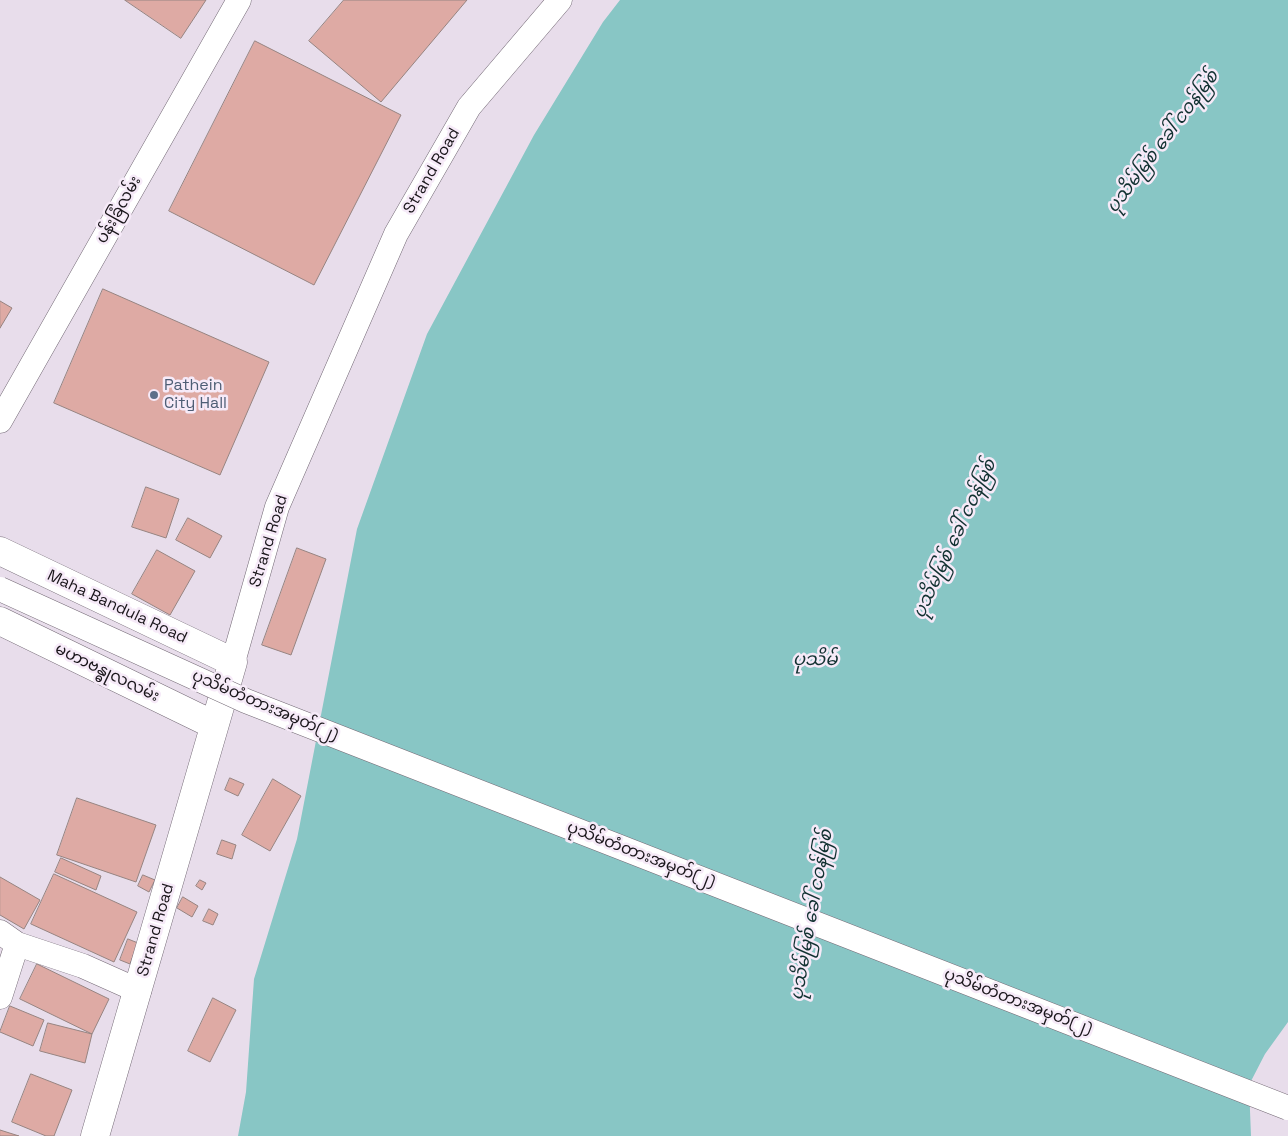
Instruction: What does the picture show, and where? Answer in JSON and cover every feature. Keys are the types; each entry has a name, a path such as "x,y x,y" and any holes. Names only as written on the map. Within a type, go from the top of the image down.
{"main road":[{"name":"Maha Bandula Road","path":"0,552 233,662"},
{"name":"မဟာဗန္ဓုလလမ်း","path":"0,621 214,725"},
{"name":"Strand Road","path":"95,1136 233,662"}],"street":[{"name":"ပန်းခြံလမ်း","path":"0,421 239,0"},
{"name":"Strand Road","path":"233,662 276,507 396,234 469,108 560,0"},
{"name":"ပုသိမ်တံတားအမှတ်(၂)","path":"0,589 246,701 1288,1108"},
{"path":"0,997 9,938 83,966 138,991"}],"water":[{"name":"ပုသိမ်","path":"620,0 1288,0 1288,1022 1265,1054 1249,1085 1251,1136 238,1136 246,1092 254,979 297,839 357,529 427,334 534,135 603,22"}],"building":[{"path":"125,0 206,0 181,38"},
{"path":"344,0 467,0 381,102 309,41"},
{"path":"255,41 401,115 314,285 169,211"},
{"path":"103,289 269,362 220,475 54,403"},
{"path":"0,301 12,308 0,328"},
{"path":"146,487 179,499 166,538 132,527"},
{"path":"188,518 222,536 210,558 176,540"},
{"path":"297,548 326,559 291,655 262,645"},
{"path":"157,550 195,571 170,615 132,594"},
{"path":"230,778 244,784 238,796 225,790"},
{"path":"273,779 301,796 270,851 242,835"},
{"path":"77,798 156,825 136,882 57,855"},
{"path":"222,840 236,845 232,859 217,854"},
{"path":"61,858 101,876 96,890 55,872"},
{"path":"54,874 137,912 114,962 31,924"},
{"path":"143,875 155,880 149,892 138,886"},
{"path":"0,877 40,900 24,929 0,915"},
{"path":"200,880 206,883 202,890 196,886"},
{"path":"183,897 198,906 192,917 177,908"},
{"path":"209,909 218,914 213,925 203,921"},
{"path":"128,939 138,943 130,964 120,960"},
{"path":"37,964 109,999 92,1034 20,999"},
{"path":"213,998 236,1010 210,1062 188,1051"},
{"path":"10,1006 44,1020 33,1046 0,1032"},
{"path":"48,1023 92,1034 85,1063 40,1051"},
{"path":"31,1074 72,1090 54,1136 46,1136 12,1122"},
{"path":"0,1130 19,1136 0,1136"}],"place":[{"name":"Pathein City Hall","path":"154,395"}],"water label":[{"name":"ပုသိမ်မြစ် ခေါ် ငဝန်မြစ်","path":"1163,142"},
{"name":"ပုသိမ်မြစ် ခေါ် ငဝန်မြစ်","path":"955,539"},
{"name":"ပုသိမ်မြစ် ခေါ် ငဝန်မြစ်","path":"812,915"}]}
